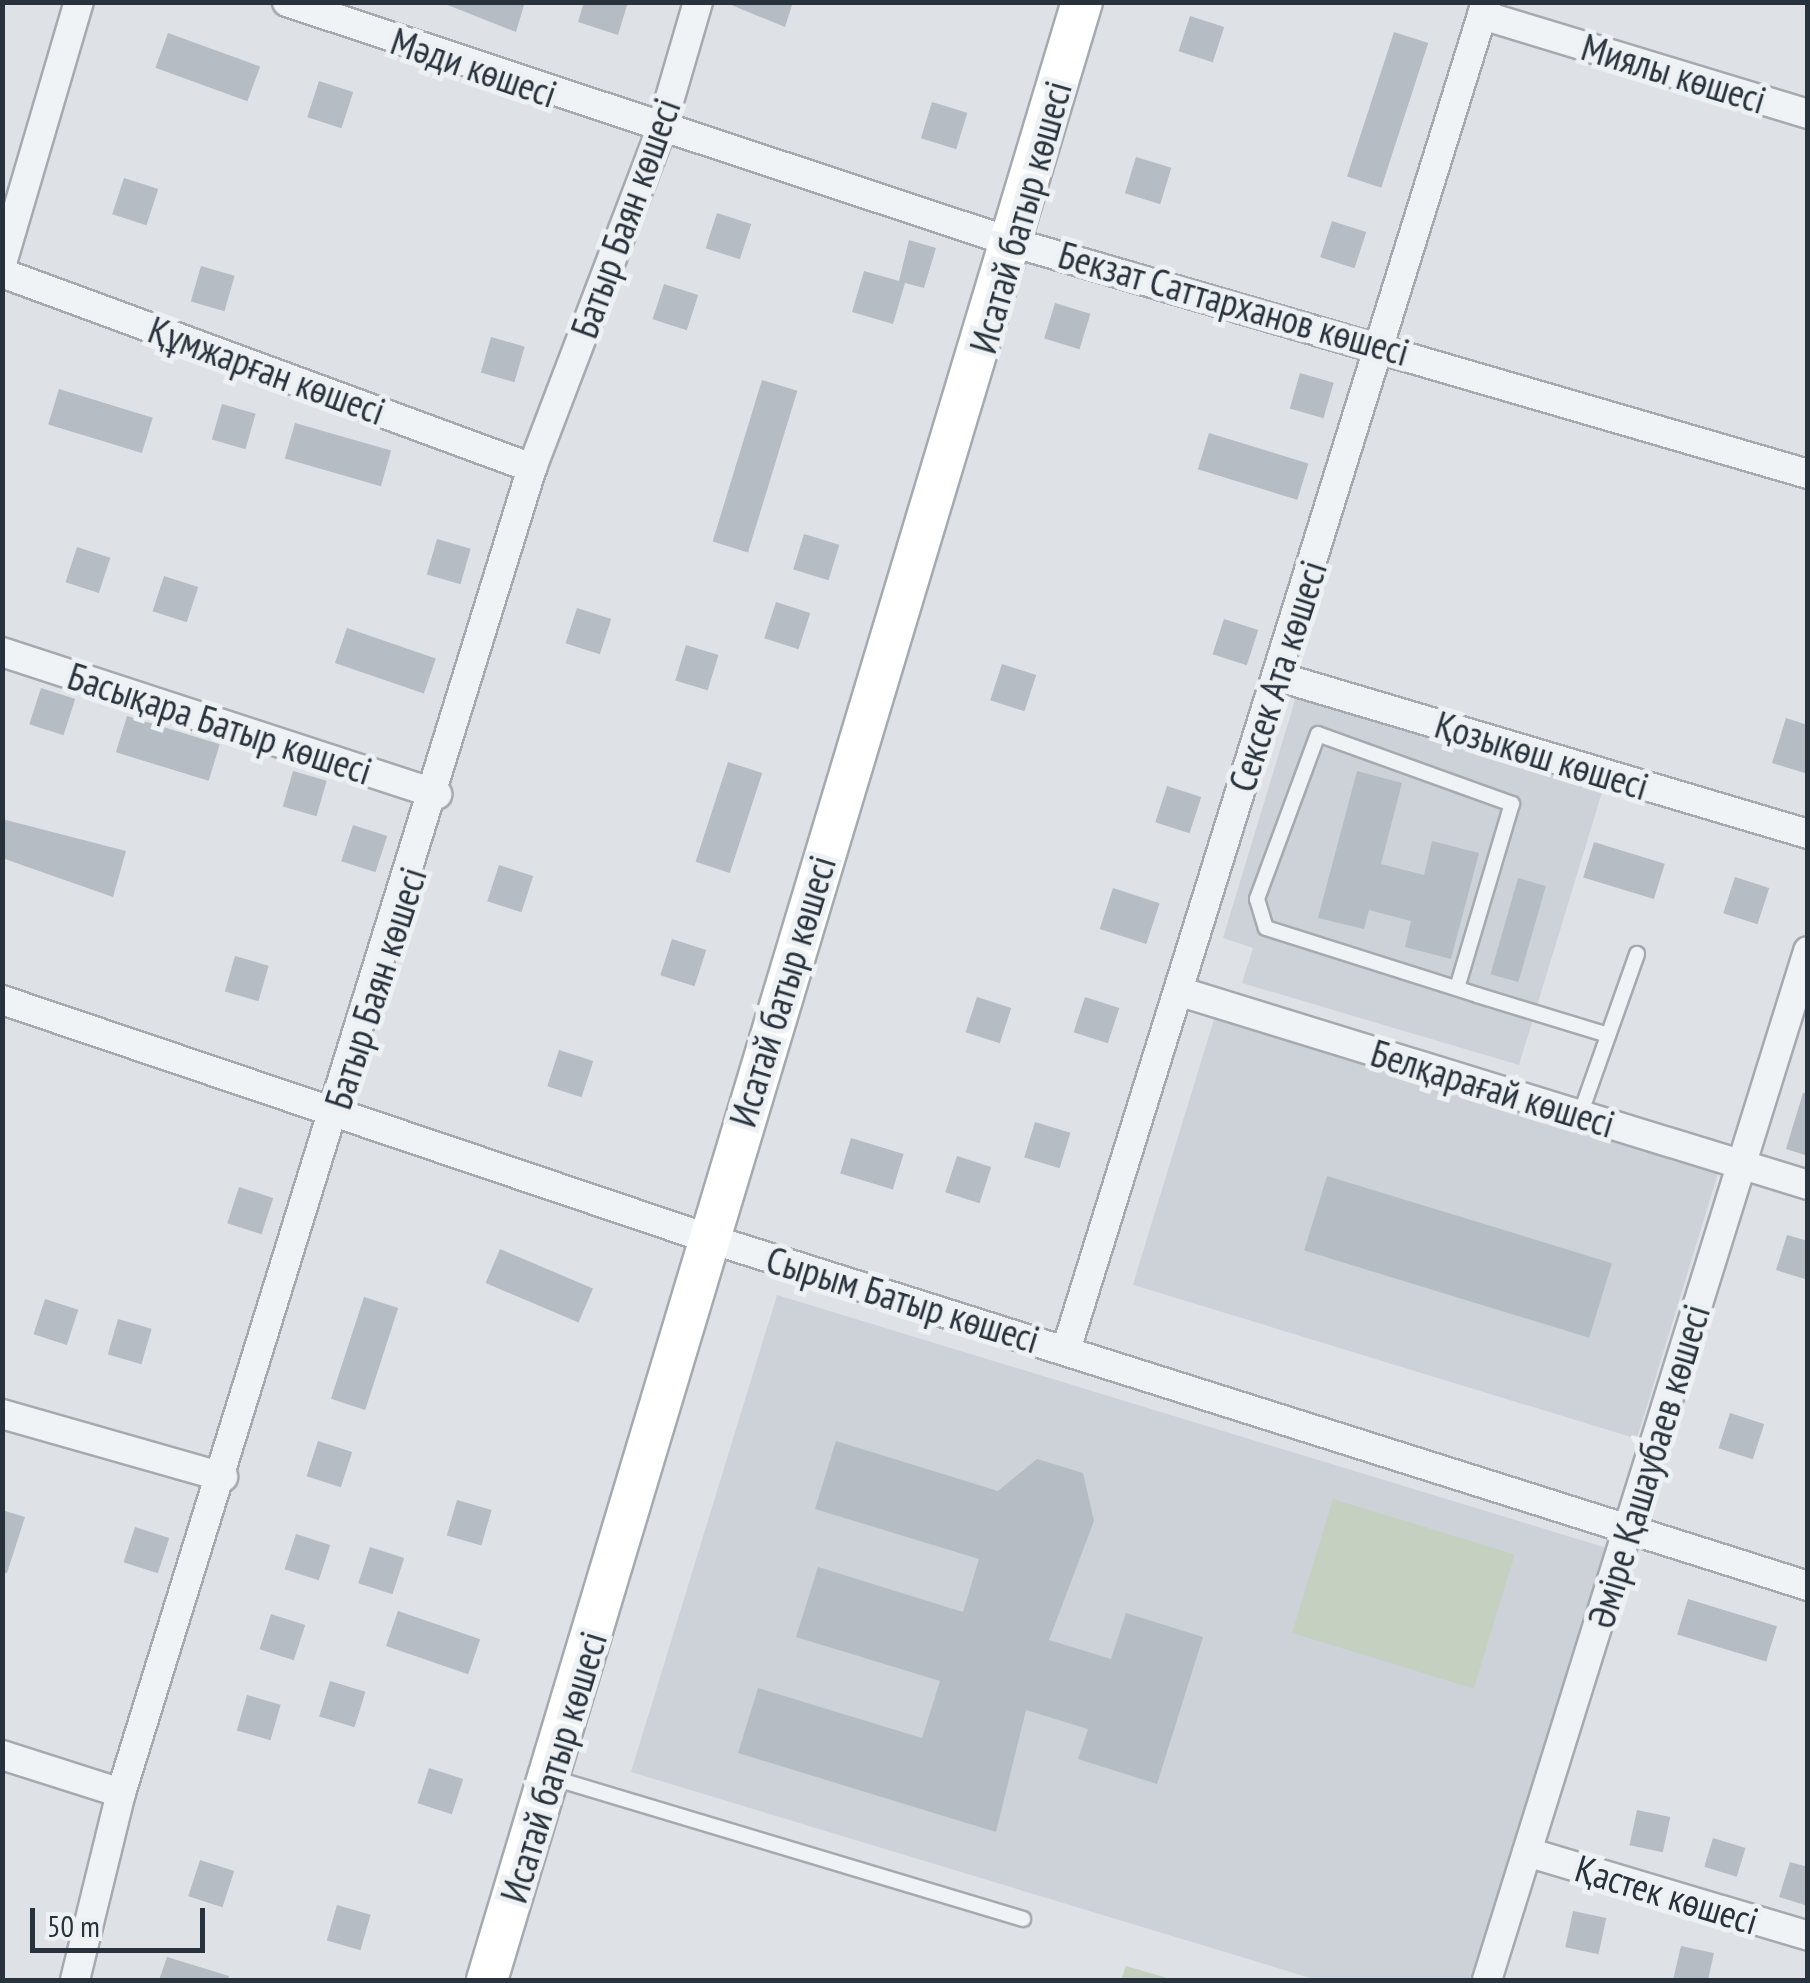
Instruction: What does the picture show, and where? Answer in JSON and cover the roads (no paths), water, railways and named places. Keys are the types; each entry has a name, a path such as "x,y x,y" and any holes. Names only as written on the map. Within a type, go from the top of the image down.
{"street":[{"path":"2,263 80,2"},
{"name":"Мәди көшесі","path":"288,2 660,132"},
{"name":"Батыр Баян көшесі","path":"75,1980 121,1793 437,794 532,468 660,132 698,2"},
{"name":"Исатай батыр көшесі","path":"487,1980 666,1403 704,1238 1082,2"},
{"name":"Миялы көшесі","path":"1484,8 1808,114"},
{"name":"Сексек Ата көшесі","path":"1066,1350 1484,8"},
{"name":"Бекзат Саттарханов көшесі","path":"660,132 1011,242 1382,344 1808,474"},
{"name":"Құмжарған көшесі","path":"2,273 532,468"},
{"name":"Басықара Батыр көшесі","path":"2,652 437,794"},
{"name":"Қозыкөш көшесі","path":"1276,676 1808,834"},
{"name":"Әміре Қашаубаев көшесі","path":"1487,1980 1808,951"},
{"name":"Белқарағай көшесі","path":"1178,991 1808,1185"},
{"name":"Сырым Батыр көшесі","path":"2,1000 336,1110 704,1238 1808,1586"},
{"path":"2,1414 222,1476"},
{"path":"2,1755 121,1793"},
{"name":"Қастек көшесі","path":"1527,1852 1808,1936"}],"lane":[{"path":"1457,988 1512,804 1318,734 1257,899 1266,928 1457,988 1608,1034"},
{"path":"1580,1115 1637,954"},
{"path":"550,1776 1023,1920"}]}
